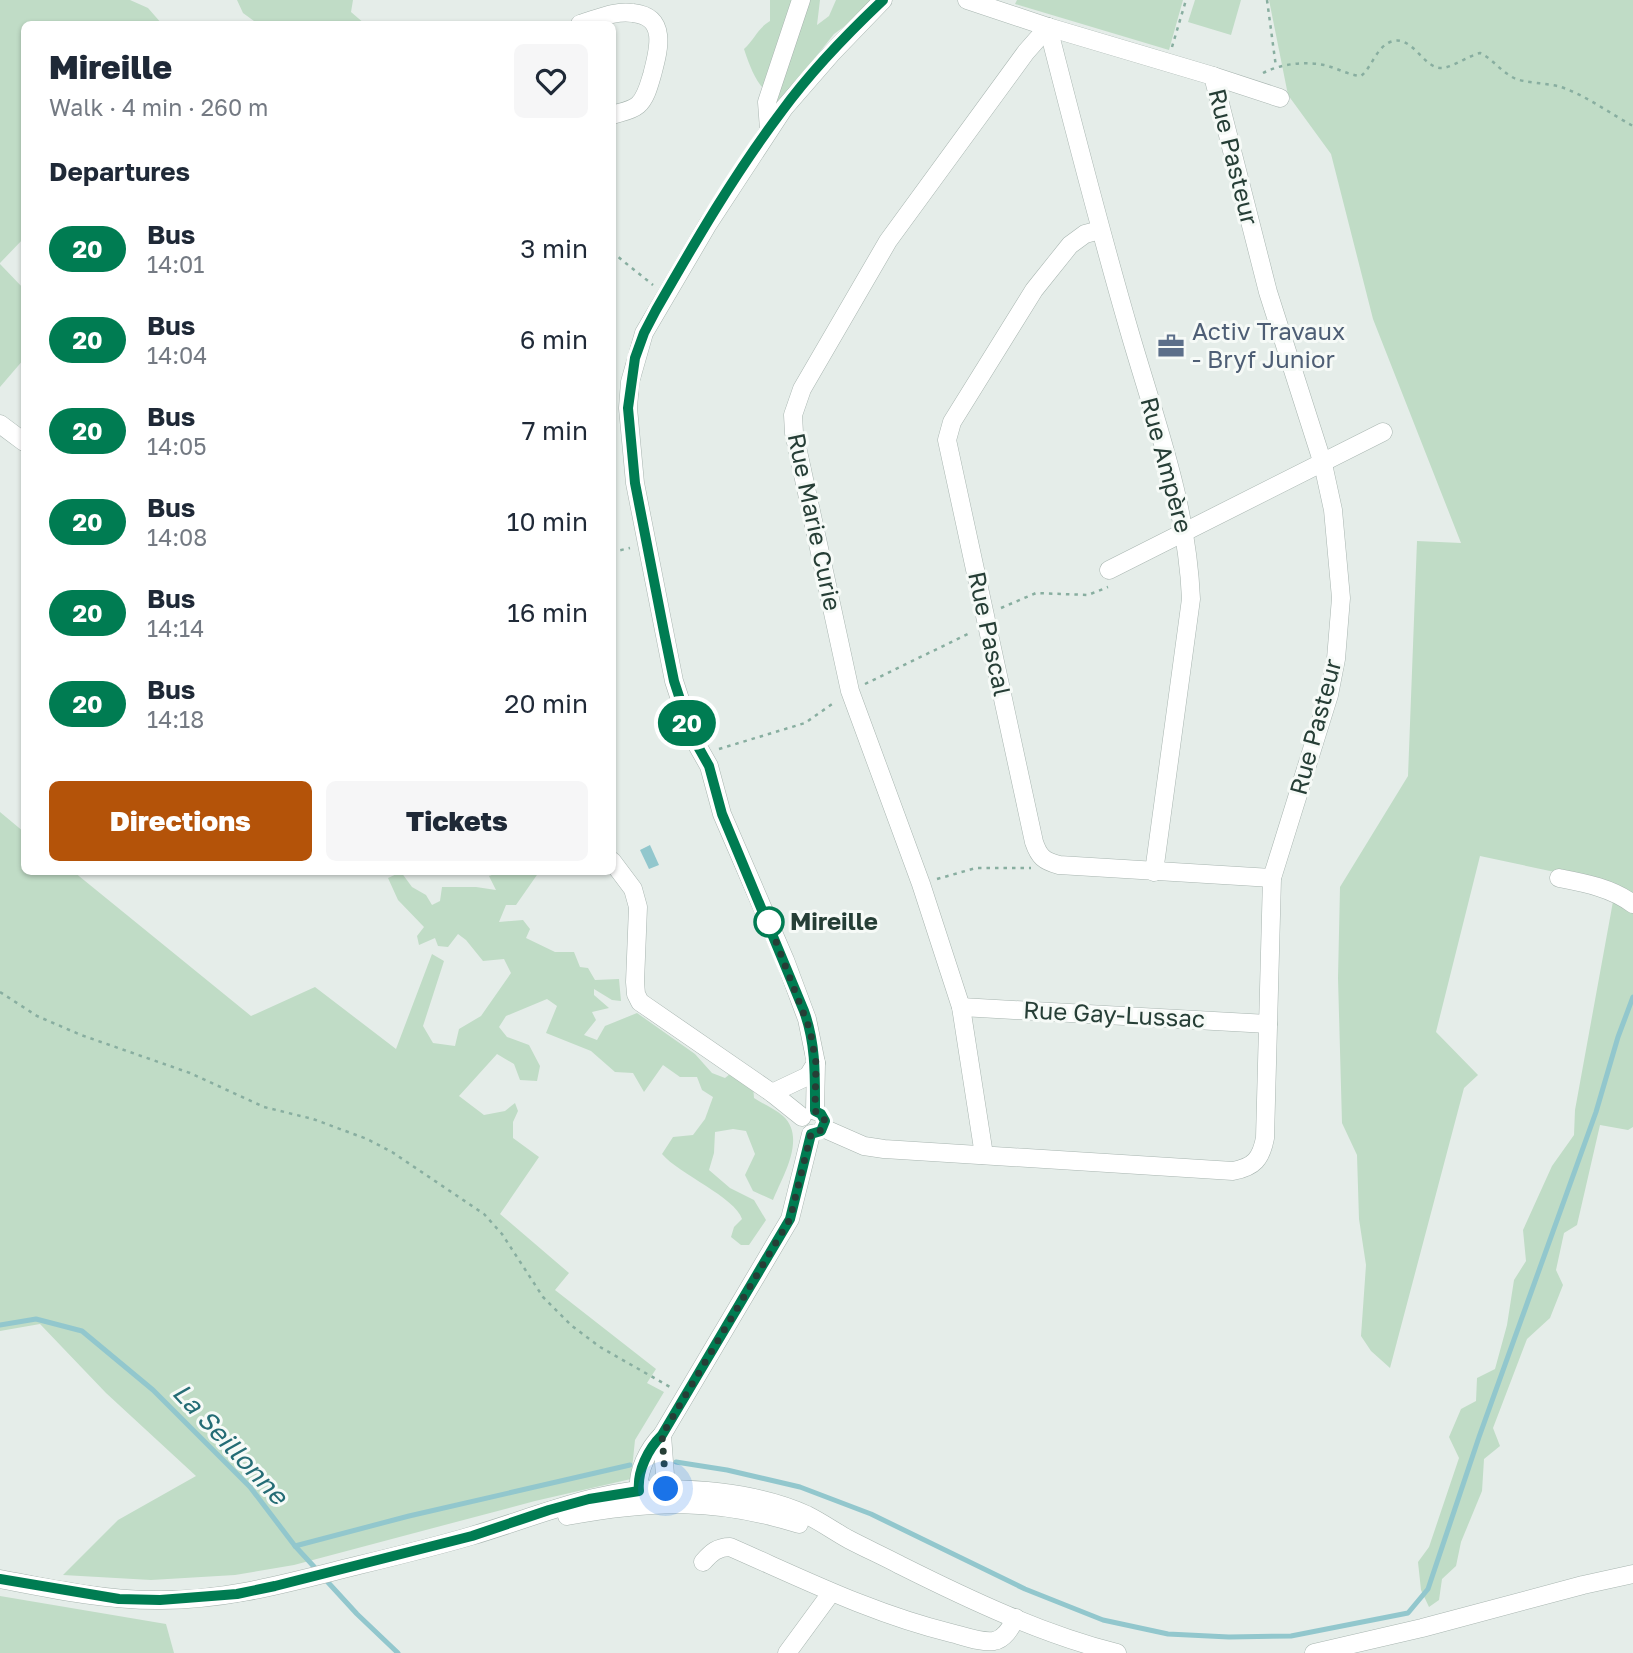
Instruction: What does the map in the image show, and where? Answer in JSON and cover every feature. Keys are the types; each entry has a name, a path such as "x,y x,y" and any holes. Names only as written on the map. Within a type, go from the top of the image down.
{"street":[{"path":"769,129 767,102 801,0"},
{"path":"645,1497 641,1471 652,1445 662,1435 790,1219 817,1131 802,1128 808,1114 816,1063 804,1011 722,814 709,766 692,736 674,681 635,483 628,408 635,358 644,333 664,295 769,129 823,63 883,0"},
{"name":"Rue Pasteur","path":"817,1131 874,1147 984,1155 1233,1171 1247,1168 1258,1161 1263,1152 1265,1138 1272,878 1329,695 1336,659 1341,598 1333,510 1324,464 1268,292 1213,76 967,0"},
{"path":"590,21 620,12 636,13 648,18 659,37 660,47 646,94 639,105 616,114"},
{"path":"1048,27 1100,230"},
{"name":"Rue Marie Curie","path":"984,1155 961,1007 850,691 794,433 793,415 802,389 888,241 1026,52 1048,27"},
{"path":"1213,76 1280,98"},
{"name":"Rue Ampère","path":"1100,230 1177,491 1185,532 1191,599 1154,872"},
{"name":"Rue Pascal","path":"1045,861 1038,854 1034,842 949,453 948,432 1034,290 1070,245 1085,234 1100,230"},
{"path":"0,424 21,440"},
{"path":"1109,570 1383,432"},
{"path":"1045,861 1154,872 1272,878"},
{"path":"616,866 633,889 638,907 635,982 640,1002 772,1093 808,1114"},
{"path":"1559,878 1590,884 1633,904"},
{"name":"Rue Gay-Lussac","path":"961,1007 1268,1024"},
{"path":"772,1093 808,1076 816,1063"},
{"path":"662,1435 666,1489"},
{"path":"0,1579 119,1599 201,1598 275,1586 472,1536 596,1510 666,1489 720,1492 807,1515 851,1541 1016,1619 1117,1653"},
{"path":"645,1497 760,1513 851,1541"},
{"path":"703,1562 721,1547 730,1547 831,1593 902,1620 979,1640 996,1641 1007,1633 1016,1619"},
{"path":"1314,1653 1633,1574"},
{"path":"788,1653 831,1593"}],"path":[{"path":"1168,63 1186,0"},
{"path":"1267,0 1276,67"},
{"path":"1249,88 1258,76 1276,67 1305,63 1326,65 1349,75 1361,76 1368,71 1378,52 1390,43 1399,41 1432,66 1442,68 1480,53 1517,80 1536,81 1564,88 1633,126"},
{"path":"616,255 664,295"},
{"path":"616,551 621,550"},
{"path":"985,616 1036,593 1088,595 1117,584 1109,570"},
{"path":"920,884 976,868 1032,868 1045,861"},
{"path":"0,992 37,1016 80,1035 190,1073 264,1107 313,1119 355,1134 392,1152 484,1214 502,1234 543,1297 572,1326 600,1347 685,1395"}],"green space":[{"path":"0,0 130,0 148,8 159,21 21,21 21,241 0,263"},
{"path":"237,0 353,0 351,12 362,21 254,21 243,13"},
{"path":"770,0 820,0 817,25 829,16 836,0 881,0 834,34 779,103 766,92 757,79 744,49 770,21"},
{"path":"1017,0 1183,0 1169,50 1015,4"},
{"path":"1195,0 1241,0 1231,35 1188,22"},
{"path":"1269,0 1633,0 1633,1127 1628,1130 1600,1125 1577,1225 1564,1233 1556,1270 1563,1285 1550,1318 1527,1339 1493,1428 1500,1446 1484,1459 1482,1491 1461,1542 1456,1566 1442,1579 1439,1600 1429,1607 1421,1590 1418,1562 1429,1547 1459,1458 1449,1437 1461,1409 1476,1401 1477,1378 1495,1369 1507,1325 1514,1280 1526,1261 1523,1230 1552,1166 1574,1135 1575,1110 1616,885 1480,856 1436,1032 1478,1075 1464,1088 1390,1368 1371,1351 1361,1336 1366,1265 1359,1219 1357,1155 1342,1123 1338,978 1340,887 1408,776 1417,541 1461,543 1373,319 1331,154 1288,95"},
{"path":"0,264 21,286 21,362 0,387"},
{"path":"0,812 21,830 21,875 78,875 251,1016 315,987 396,1049 432,954 444,961 423,1026 433,1043 455,1046 459,1029 481,1016 511,973 504,959 483,961 458,934 448,947 438,946 435,938 419,945 417,936 424,927 398,900 388,878 403,875 412,887 426,895 432,905 440,901 442,887 496,890 489,876 537,875 516,905 506,905 499,922 523,920 530,929 526,938 555,952 574,952 580,967 588,968 595,980 619,979 621,1001 612,1000 594,989 594,995 609,1008 592,1012 596,1020 584,1035 597,1040 605,1026 637,1013 695,1054 712,1073 725,1078 730,1074 753,1085 754,1098 783,1116 793,1135 790,1158 773,1200 753,1191 745,1175 755,1154 746,1131 733,1129 715,1132 714,1153 709,1170 730,1188 754,1200 766,1220 749,1245 741,1245 731,1237 734,1227 742,1219 737,1211 729,1202 662,1154 673,1137 693,1135 705,1119 713,1097 702,1090 697,1077 680,1077 663,1065 644,1092 633,1073 615,1072 591,1051 546,1033 557,1006 547,999 506,1016 499,1027 507,1037 529,1045 540,1066 537,1081 520,1080 514,1064 497,1054 459,1096 484,1115 505,1111 515,1103 518,1111 513,1122 513,1138 539,1157 500,1214 569,1273 555,1290 656,1369 647,1383 664,1392 635,1440 631,1479 535,1501 294,1565 235,1575 151,1580 63,1575 118,1520 196,1476 106,1393 40,1324 0,1331"},
{"path":"0,1596 166,1624 174,1653 0,1653"}],"water":[{"path":"650,845 659,865 649,869 640,850"}],"waterway":[{"path":"676,1462 727,1470 800,1487 871,1514 1025,1589 1103,1620 1168,1634 1291,1636 1408,1613 1428,1589 1479,1437 1596,1112 1633,997"},
{"name":"La Seillonne","path":"0,1325 36,1319 82,1331 153,1390 250,1487 295,1546 318,1571"},
{"path":"295,1546 409,1516 630,1465"},
{"name":"La Seillonne","path":"324,1578 398,1653"}],"bus line":[{"name":"20","path":"0,1579 119,1599 160,1600 237,1594 472,1536 589,1499 639,1491 641,1471 652,1445 662,1435 790,1219 811,1134 821,1131 825,1121 824,1117 815,1111 816,1063 804,1011 722,814 709,766 692,736 674,681 635,483 628,423 630,382 644,333 656,310 748,160 784,108 883,0"}],"place":[{"name":"Activ Travaux - Bryf Junior","path":"1171,346"},
{"name":"Mireille","path":"769,922"}],"route":[{"path":"666,1489 662,1435 790,1219 811,1134 818,1133 825,1125 824,1117 815,1111 816,1063 810,1030 765,913 769,922"}]}
